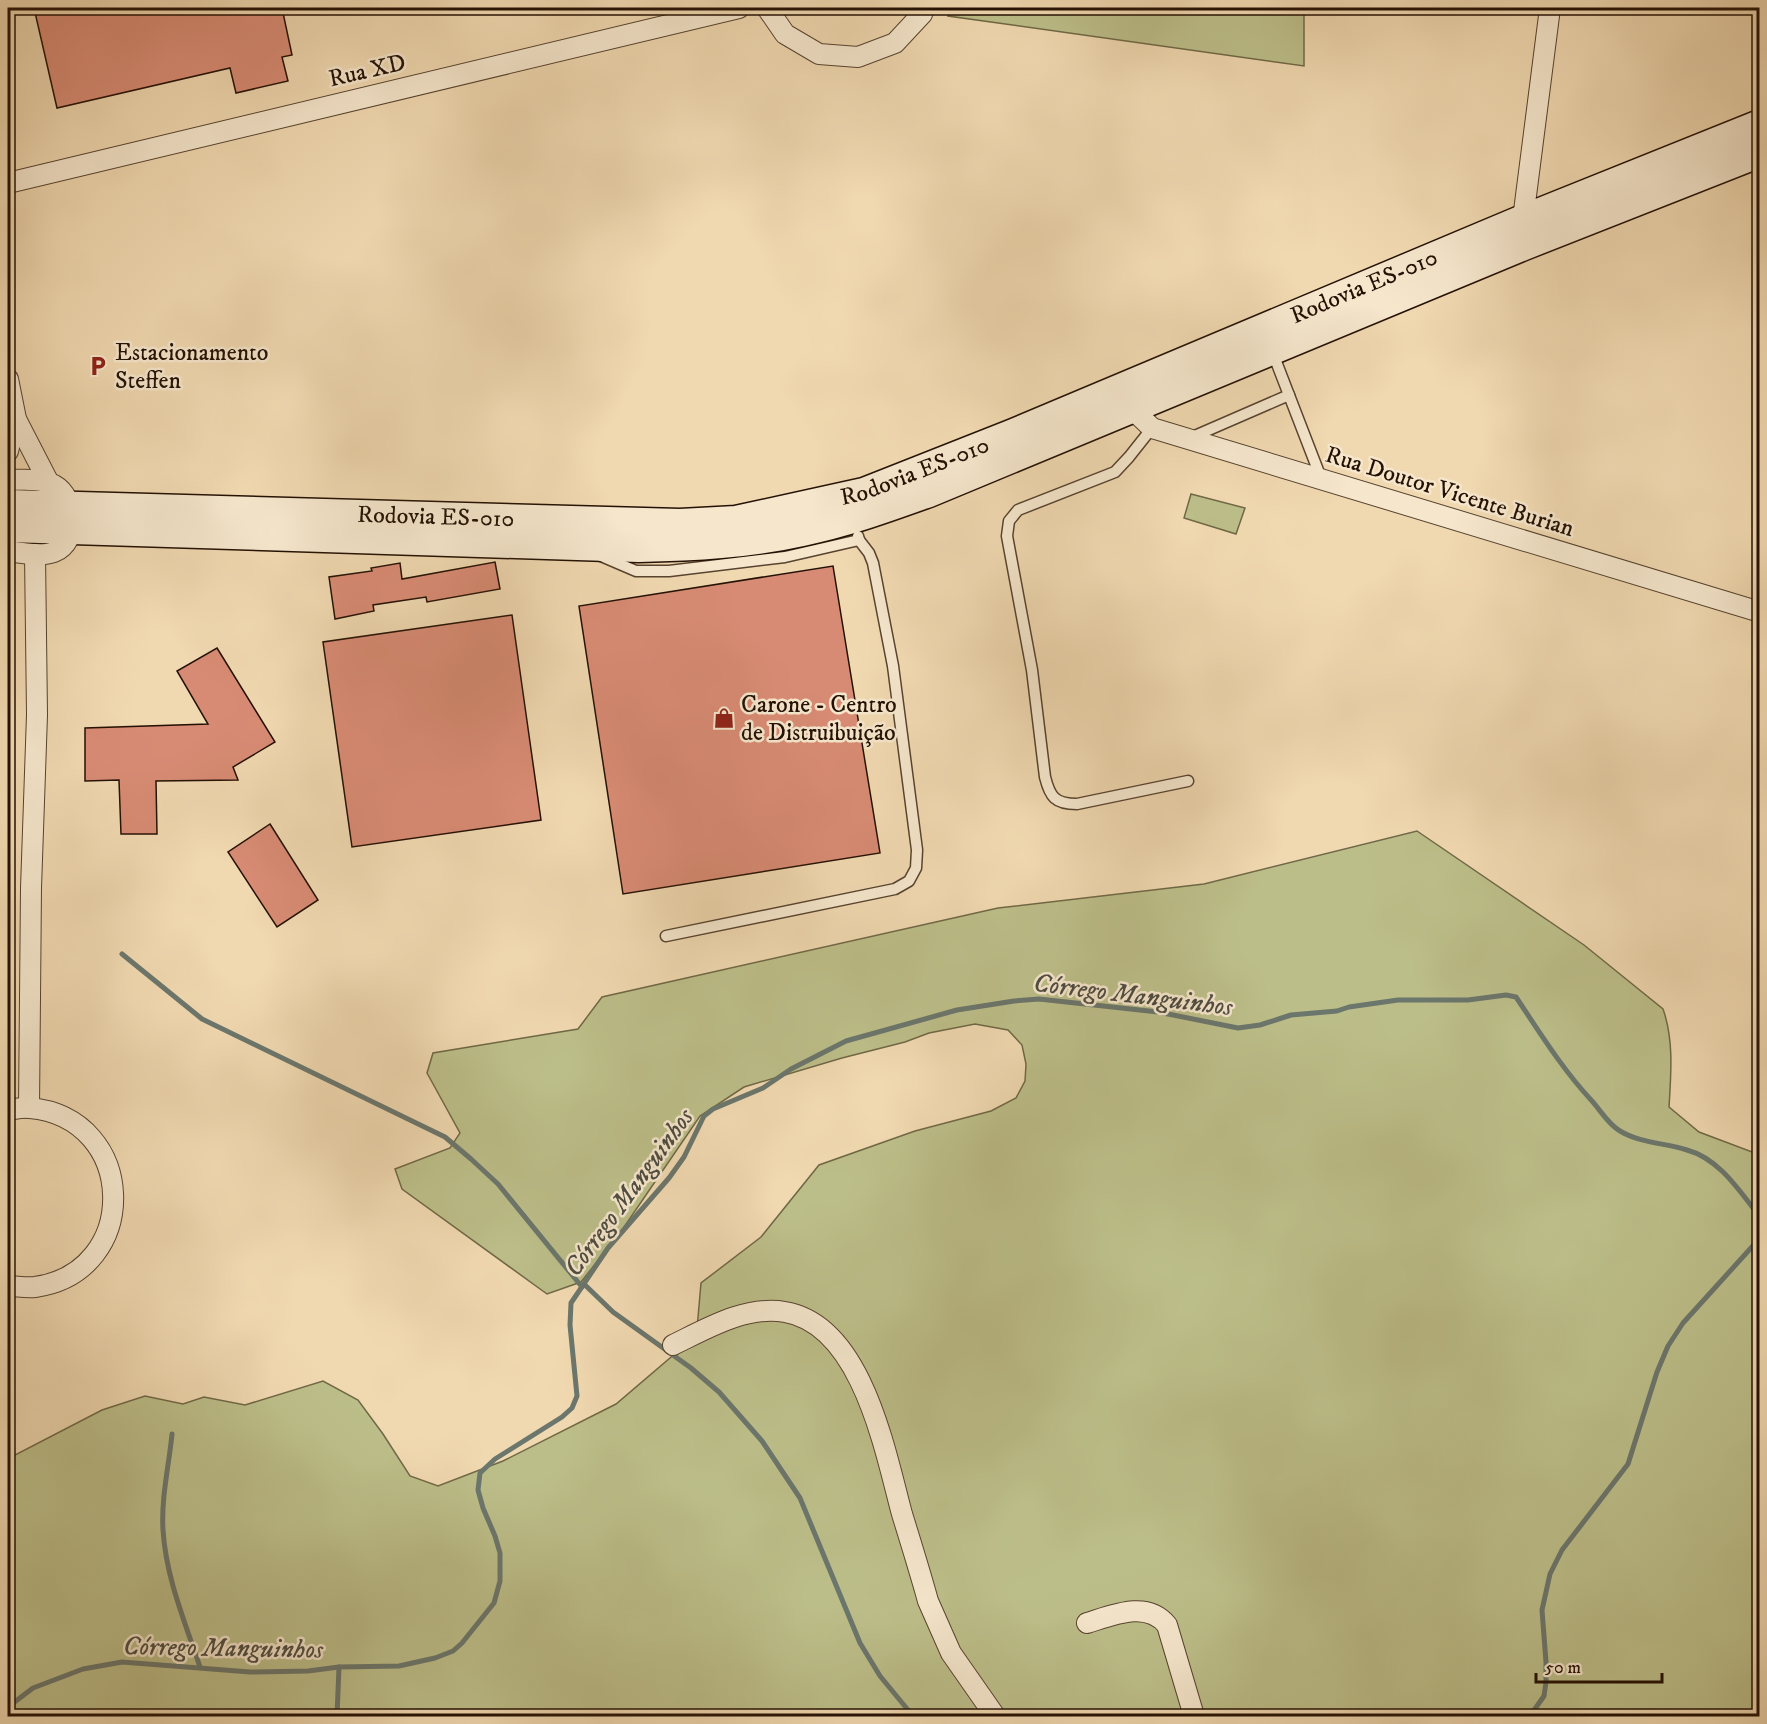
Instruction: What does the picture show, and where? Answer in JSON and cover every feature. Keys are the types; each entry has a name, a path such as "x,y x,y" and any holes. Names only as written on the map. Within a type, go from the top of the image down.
{"main road":[{"name":"Rodovia ES-010","path":"8,528 71,518 680,523 748,517 864,492 1011,434 1523,219 1760,124"},
{"name":"Rodovia ES-010","path":"8,504 71,518 579,546 659,548 727,544 804,532 857,530 929,493 1142,418 1272,351 1535,242 1760,153"}],"street":[{"name":"Rua XD","path":"8,183 698,12 739,8"},
{"path":"767,8 785,34 819,54 858,57 895,43 922,14 924,8"},
{"path":"1523,219 1550,8"},
{"path":"8,379 16,418 49,483"},
{"path":"8,451 16,418"},
{"name":"Rua Doutor Vicente Burian","path":"1142,418 1189,438 1760,612"},
{"path":"8,480 40,480 49,483 63,492 71,518 64,546 56,552 35,554 8,550"},
{"path":"29,1107 31,888 37,715 35,554"},
{"path":"8,1110 29,1107 58,1114 84,1130 103,1152 113,1180 114,1210 105,1238 87,1262 63,1279 34,1287 8,1286"},
{"path":"673,1345 730,1318 773,1311 785,1311 799,1316 827,1332 856,1375 875,1415 925,1590 939,1629 951,1653 995,1716"},
{"path":"1087,1623 1121,1612 1145,1611 1159,1616 1167,1625 1194,1716"}],"lane":[{"path":"1272,351 1321,478"},
{"path":"1189,438 1289,395"},
{"path":"1142,418 1129,457 1114,472 1018,510 1009,521 1007,536 1032,670 1049,793 1063,804 1077,804 1188,781"},
{"path":"666,936 895,889 909,881 916,868 917,850 910,783 893,666 875,570 857,530"}],"green space":[{"path":"950,8 1304,8 1304,66 948,16"},
{"path":"1191,494 1245,508 1236,534 1184,518"},
{"path":"1417,831 1584,945 1663,1009 1670,1045 1669,1107 1699,1132 1752,1152 1759,1148 1759,1716 8,1716 8,1464 13,1456 102,1410 145,1396 183,1404 204,1397 245,1405 323,1381 358,1400 410,1476 438,1486 503,1461 616,1404 684,1346 697,1329 701,1283 761,1237 819,1165 915,1131 991,1111 1016,1098 1025,1081 1026,1064 1022,1045 1008,1030 975,1024 929,1033 905,1042 744,1087 700,1116 622,1230 581,1282 547,1294 402,1189 395,1169 450,1148 460,1133 427,1073 433,1053 578,1029 602,997 998,908 1204,884"}],"building":[{"path":"34,8 282,8 292,55 282,57 288,81 236,93 230,68 57,108"},
{"path":"495,562 500,589 427,602 426,597 373,605 374,611 335,619 329,577 372,571 371,568 400,563 402,579"},
{"path":"833,566 880,853 623,894 579,606"},
{"path":"512,615 541,820 352,847 323,642"},
{"path":"217,648 275,742 233,767 238,780 156,781 157,834 121,834 119,780 85,781 85,728 208,724 177,671"},
{"path":"270,824 318,900 277,927 228,852"}],"waterway":[{"path":"122,954 202,1019 445,1137 498,1184 582,1287"},
{"name":"Córrego Manguinhos","path":"8,1707 33,1688 83,1669 122,1662 250,1672 308,1671 339,1667 399,1666 435,1658 453,1651 494,1603 500,1581 500,1553 478,1490 480,1473 495,1459 562,1417 572,1408 577,1396 570,1325 571,1303 608,1248 669,1178 684,1157 704,1116 713,1109 763,1088 791,1069 846,1041 957,1010 1039,999 1158,1012 1238,1028 1260,1025 1291,1015 1337,1011 1349,1007 1398,1000 1468,1000 1506,995 1516,997 1562,1064 1612,1125 1636,1138 1699,1154 1728,1177 1760,1217"},
{"path":"1530,1716 1544,1696 1546,1682 1542,1610 1550,1574 1562,1550 1628,1464 1657,1372 1668,1346 1683,1323 1760,1238"},
{"path":"584,1284 613,1312 691,1368 719,1392 762,1441 800,1498 860,1643 880,1676 913,1716"},
{"path":"172,1434 163,1506 165,1548 177,1600 200,1667"},
{"path":"337,1716 339,1667"}],"place":[{"name":"Estacionamento Steffen","path":"98,366"},
{"name":"Carone - Centro de Distruibuição","path":"724,718"}]}
